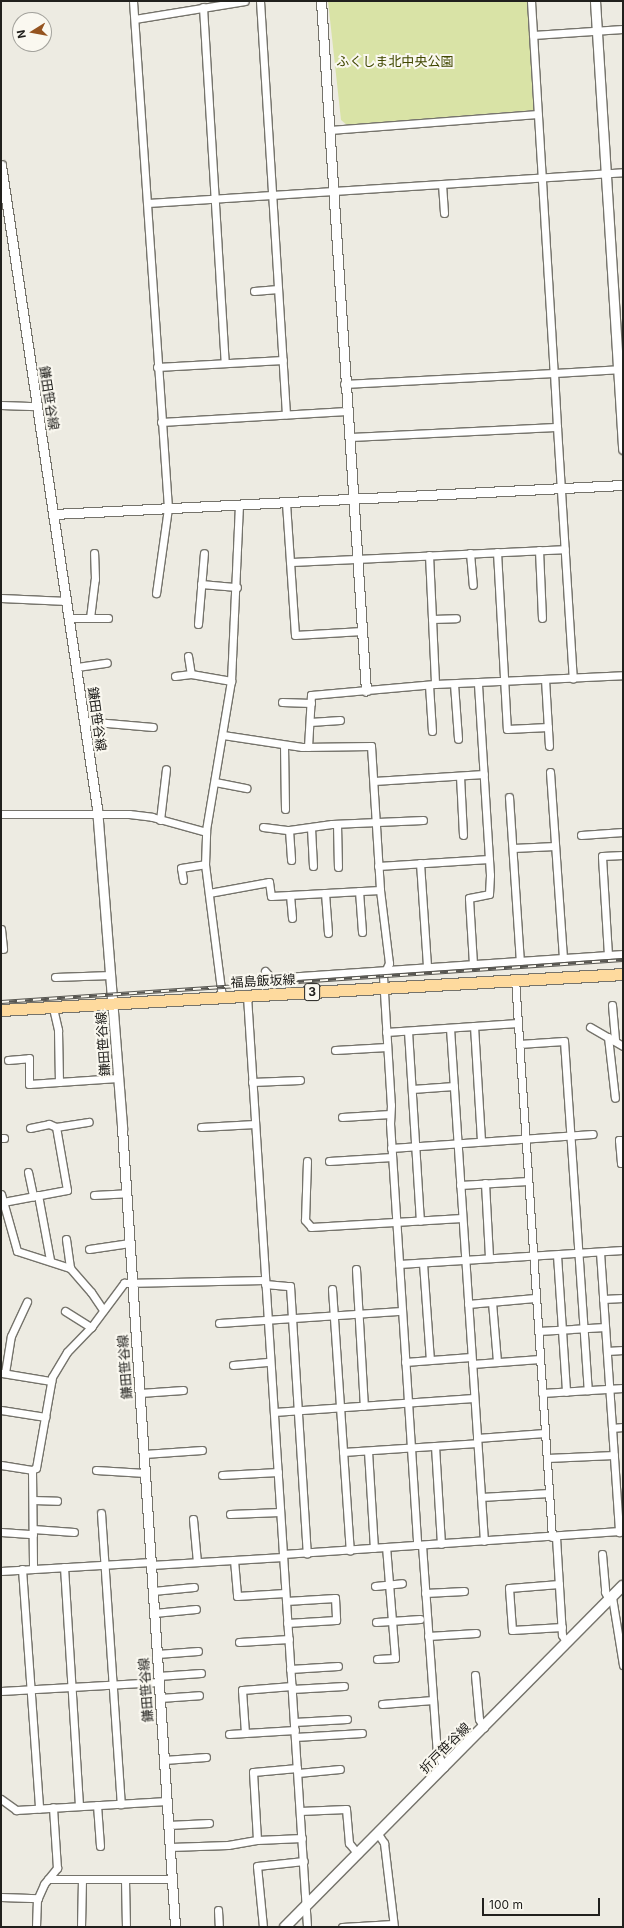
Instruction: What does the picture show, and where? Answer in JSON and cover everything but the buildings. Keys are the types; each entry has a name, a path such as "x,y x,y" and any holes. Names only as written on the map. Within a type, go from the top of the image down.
{"main road":[{"name":"福島飯坂線","path":"1,1010 113,1005 514,979 623,974"},
{"name":"折戸笹谷線","path":"285,1927 484,1728 623,1586"}],"street":[{"path":"132,1 135,19 148,204 157,367 168,508 156,593"},
{"path":"135,19 245,1"},
{"path":"260,1 286,414"},
{"path":"321,1 330,130 344,384 366,691"},
{"path":"531,1 573,678"},
{"path":"595,1 621,369 623,449"},
{"path":"203,7 225,362"},
{"path":"533,35 623,29"},
{"path":"330,130 537,114"},
{"name":"鎌田笹谷線","path":"1,165 67,601 97,814 111,975 130,1243 175,1927"},
{"path":"148,204 623,172"},
{"path":"442,184 444,213"},
{"path":"254,292 278,289"},
{"path":"157,367 225,362 283,360"},
{"path":"344,384 621,369"},
{"path":"1,405 37,406"},
{"path":"161,422 286,414 347,412"},
{"path":"349,437 557,427"},
{"path":"54,514 623,485"},
{"path":"286,503 295,634 362,631"},
{"path":"222,997 205,864 206,832 231,681 237,587 239,505"},
{"path":"290,562 565,549"},
{"path":"539,550 542,618"},
{"path":"496,552 507,729 548,727"},
{"path":"90,618 95,579 94,553"},
{"path":"198,624 204,553"},
{"path":"470,553 473,585"},
{"path":"428,555 432,619 432,730"},
{"path":"201,584 237,587"},
{"path":"1,598 67,601"},
{"path":"69,618 108,618"},
{"path":"432,619 456,618"},
{"path":"188,656 191,674"},
{"path":"76,667 107,663"},
{"path":"175,676 191,674 231,681"},
{"path":"308,747 311,695 432,685 623,675"},
{"path":"545,679 549,746"},
{"path":"473,964 469,898 490,894 478,683"},
{"path":"454,684 458,739"},
{"path":"282,702 311,703"},
{"path":"310,722 340,720"},
{"path":"84,721 153,727"},
{"path":"223,735 284,745 308,747 371,746 378,866 388,964 383,976 391,1148 405,1362 425,1593 432,1700 437,1752 444,1768"},
{"path":"284,745 285,809"},
{"path":"160,820 166,769"},
{"path":"550,772 563,958"},
{"path":"374,781 484,774"},
{"path":"460,776 463,835"},
{"path":"215,782 246,788"},
{"path":"509,797 520,961"},
{"path":"1,814 129,814 160,820 206,832"},
{"path":"263,827 289,830 337,824 423,820"},
{"path":"337,824 338,867"},
{"path":"311,828 313,866"},
{"path":"289,830 291,860"},
{"path":"580,835 623,832"},
{"path":"512,848 555,846"},
{"path":"608,955 602,856 623,855"},
{"path":"378,866 489,858"},
{"path":"420,863 427,967"},
{"path":"183,880 181,868 205,864"},
{"path":"209,892 268,882 271,896 380,890"},
{"path":"359,891 362,932"},
{"path":"325,893 328,933"},
{"path":"290,895 292,918"},
{"path":"1,929 4,949"},
{"path":"265,971 271,978 623,954"},
{"path":"55,978 111,975"},
{"path":"514,979 549,1494 559,1584 562,1635 567,1643"},
{"path":"246,996 304,1861 307,1927"},
{"path":"612,1005 614,1098"},
{"path":"53,1008 58,1030 59,1082"},
{"path":"386,1032 518,1023"},
{"path":"474,1026 481,1141"},
{"path":"590,1027 623,1046"},
{"path":"450,1028 484,1541"},
{"path":"408,1031 420,1221"},
{"path":"519,1044 564,1041 588,1390"},
{"path":"334,1050 387,1047"},
{"path":"8,1060 29,1058 29,1084 118,1078"},
{"path":"252,1082 300,1080"},
{"path":"412,1088 454,1086"},
{"path":"342,1117 390,1114"},
{"path":"30,1128 49,1124 56,1128 89,1122"},
{"path":"201,1127 255,1124"},
{"path":"3,1202 67,1190 56,1128"},
{"path":"391,1148 593,1134"},
{"path":"623,1140 619,1140 621,1163 623,1163"},
{"path":"329,1161 392,1158"},
{"path":"307,1161 305,1220 311,1227 462,1218"},
{"path":"28,1172 36,1196 50,1260"},
{"path":"460,1185 528,1181"},
{"path":"485,1184 489,1258"},
{"path":"94,1195 126,1193"},
{"path":"1,1194 17,1251 50,1260 70,1268 91,1292 103,1310"},
{"path":"66,1239 70,1268"},
{"path":"89,1248 130,1243"},
{"path":"399,1264 623,1250"},
{"path":"1,1571 234,1560 386,1547 621,1532 619,1483 614,1455 600,1252"},
{"path":"557,1254 566,1392"},
{"path":"423,1262 430,1360"},
{"path":"356,1269 364,1406"},
{"path":"33,1569 32,1470 39,1460 51,1381 63,1357 91,1327 124,1283 132,1282 265,1282 290,1286 306,1553"},
{"path":"332,1289 350,1550"},
{"path":"468,1304 535,1298"},
{"path":"603,1299 623,1298"},
{"path":"27,1301 11,1336 3,1373 51,1381"},
{"path":"492,1302 497,1362"},
{"path":"65,1311 91,1327"},
{"path":"219,1323 402,1311"},
{"path":"538,1331 605,1327"},
{"path":"607,1351 623,1350"},
{"path":"405,1362 430,1360 497,1362 540,1359"},
{"path":"233,1365 270,1362"},
{"path":"542,1394 623,1388"},
{"path":"140,1392 183,1390"},
{"path":"274,1412 408,1404 474,1398"},
{"path":"1,1410 45,1416"},
{"path":"612,1428 623,1427"},
{"path":"343,1452 435,1446 545,1433"},
{"path":"435,1446 441,1544"},
{"path":"144,1454 202,1450"},
{"path":"368,1450 374,1548"},
{"path":"547,1458 614,1455"},
{"path":"1,1465 32,1470"},
{"path":"96,1470 145,1473"},
{"path":"222,1475 278,1472"},
{"path":"481,1498 549,1494"},
{"path":"33,1500 57,1501"},
{"path":"230,1514 280,1512"},
{"path":"101,1513 121,1804"},
{"path":"193,1519 197,1562"},
{"path":"1,1532 74,1532"},
{"path":"377,1659 395,1658 386,1547"},
{"path":"602,1554 605,1592 610,1599 621,1643 623,1664"},
{"path":"234,1560 237,1596 285,1593"},
{"path":"64,1567 79,1806"},
{"path":"22,1569 39,1808"},
{"path":"375,1586 402,1583"},
{"path":"559,1584 509,1588 511,1623 512,1630 562,1627"},
{"path":"153,1591 194,1587"},
{"path":"425,1593 464,1591"},
{"path":"286,1601 335,1598 336,1620 287,1623"},
{"path":"154,1613 196,1609"},
{"path":"376,1622 420,1619"},
{"path":"428,1636 476,1633"},
{"path":"239,1642 289,1639"},
{"path":"157,1654 198,1651"},
{"path":"290,1669 338,1666"},
{"path":"1,1691 112,1685 201,1673"},
{"path":"475,1675 479,1719 484,1728"},
{"path":"245,1733 242,1690 344,1686"},
{"path":"160,1698 199,1695"},
{"path":"382,1704 432,1700"},
{"path":"294,1722 347,1719"},
{"path":"229,1734 362,1734"},
{"path":"164,1760 206,1757"},
{"path":"257,1840 253,1772 340,1769"},
{"path":"1,1800 16,1810 167,1801"},
{"path":"97,1805 100,1846"},
{"path":"36,1927 38,1898 48,1879 57,1868 53,1808"},
{"path":"300,1811 346,1809 349,1843 358,1854"},
{"path":"168,1825 209,1823"},
{"path":"342,1927 394,1925 384,1843 378,1834"},
{"path":"170,1847 228,1845 257,1840 302,1838"},
{"path":"263,1927 257,1866 304,1861"},
{"path":"48,1879 172,1879"},
{"path":"81,1927 82,1880"},
{"path":"125,1880 126,1927"},
{"path":"1,1897 38,1898"},
{"path":"218,1910 219,1927"}],"green space":[{"name":"ふくしま北中央公園","path":"328,1 529,1 535,110 347,125 341,120"}],"railway":[{"path":"1,1002 623,960"}]}
